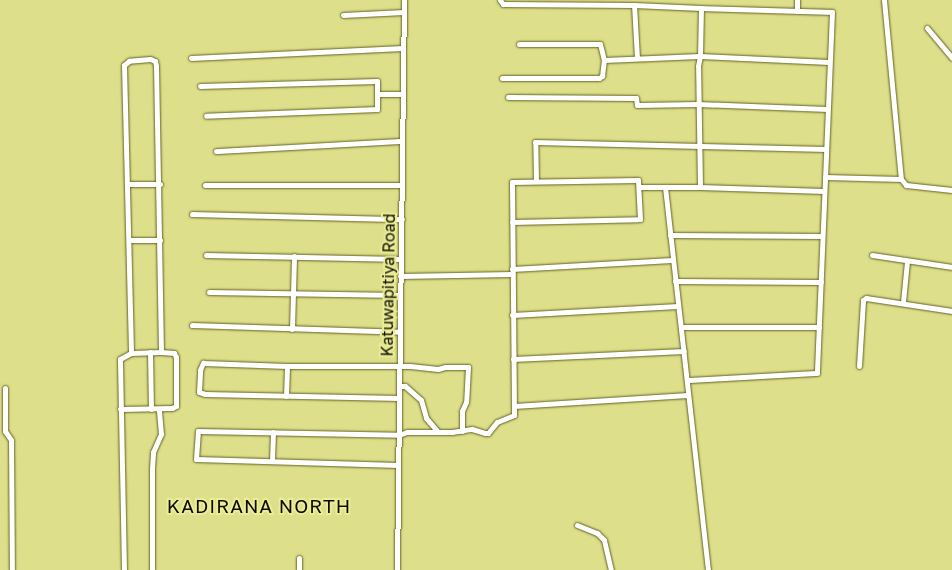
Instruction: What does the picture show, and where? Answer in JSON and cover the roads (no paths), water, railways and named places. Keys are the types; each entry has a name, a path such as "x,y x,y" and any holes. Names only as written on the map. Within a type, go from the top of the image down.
{"street":[{"name":"Katuwapitiya Road","path":"397,570 398,332 402,219 404,0"},
{"path":"500,0 503,4 570,2 832,12 828,62 816,373 687,380"},
{"path":"797,0 797,11"},
{"path":"884,0 901,179 906,184 952,190"},
{"path":"634,5 638,58"},
{"path":"700,187 698,66 701,8"},
{"path":"343,15 404,12"},
{"path":"927,28 952,58"},
{"path":"502,78 599,78 602,76 604,60 600,44 519,44"},
{"path":"191,58 403,48"},
{"path":"604,60 700,56 828,62"},
{"path":"131,354 124,65 128,60 150,59 154,61 156,66 160,184 161,352"},
{"path":"200,86 376,81 377,109 206,116"},
{"path":"377,94 403,94"},
{"path":"508,97 636,98 637,105 698,104 827,109"},
{"path":"216,150 402,141"},
{"path":"536,181 535,142 826,149"},
{"path":"825,177 901,179"},
{"path":"398,465 196,460 198,431 399,435 407,432 462,431 472,429 488,433 497,422 514,415 512,315 512,222 512,182 638,180 640,219 512,222"},
{"path":"128,184 160,184"},
{"path":"205,185 402,185"},
{"path":"638,187 824,191"},
{"path":"665,187 708,570"},
{"path":"192,214 402,219"},
{"path":"670,235 822,236"},
{"path":"129,240 160,240"},
{"path":"206,255 401,259"},
{"path":"872,255 952,267"},
{"path":"292,329 294,256"},
{"path":"400,276 512,272 672,260"},
{"path":"902,302 907,261"},
{"path":"675,281 821,282"},
{"path":"209,292 400,295"},
{"path":"860,366 863,300 866,298 952,311"},
{"path":"512,315 678,306"},
{"path":"192,325 398,332"},
{"path":"681,327 819,327"},
{"path":"513,359 684,351"},
{"path":"150,352 151,409"},
{"path":"120,409 172,408 176,404 176,357 174,353 150,352 131,354 120,359 120,409 124,570"},
{"path":"398,398 201,393 199,392 200,366 203,363 287,366 399,366 438,369 445,367 468,367 466,402 462,411 462,431"},
{"path":"286,396 287,366"},
{"path":"399,386 405,386 421,400 426,418 438,432"},
{"path":"5,388 5,431 11,440 12,570"},
{"path":"514,406 688,395"},
{"path":"152,570 152,468 154,452 161,434 159,409"},
{"path":"272,461 273,432"},
{"path":"577,525 597,533 604,540 611,570"},
{"path":"298,570 299,558"}],"district":[{"name":"KADIRANA NORTH","path":"259,506"}]}
